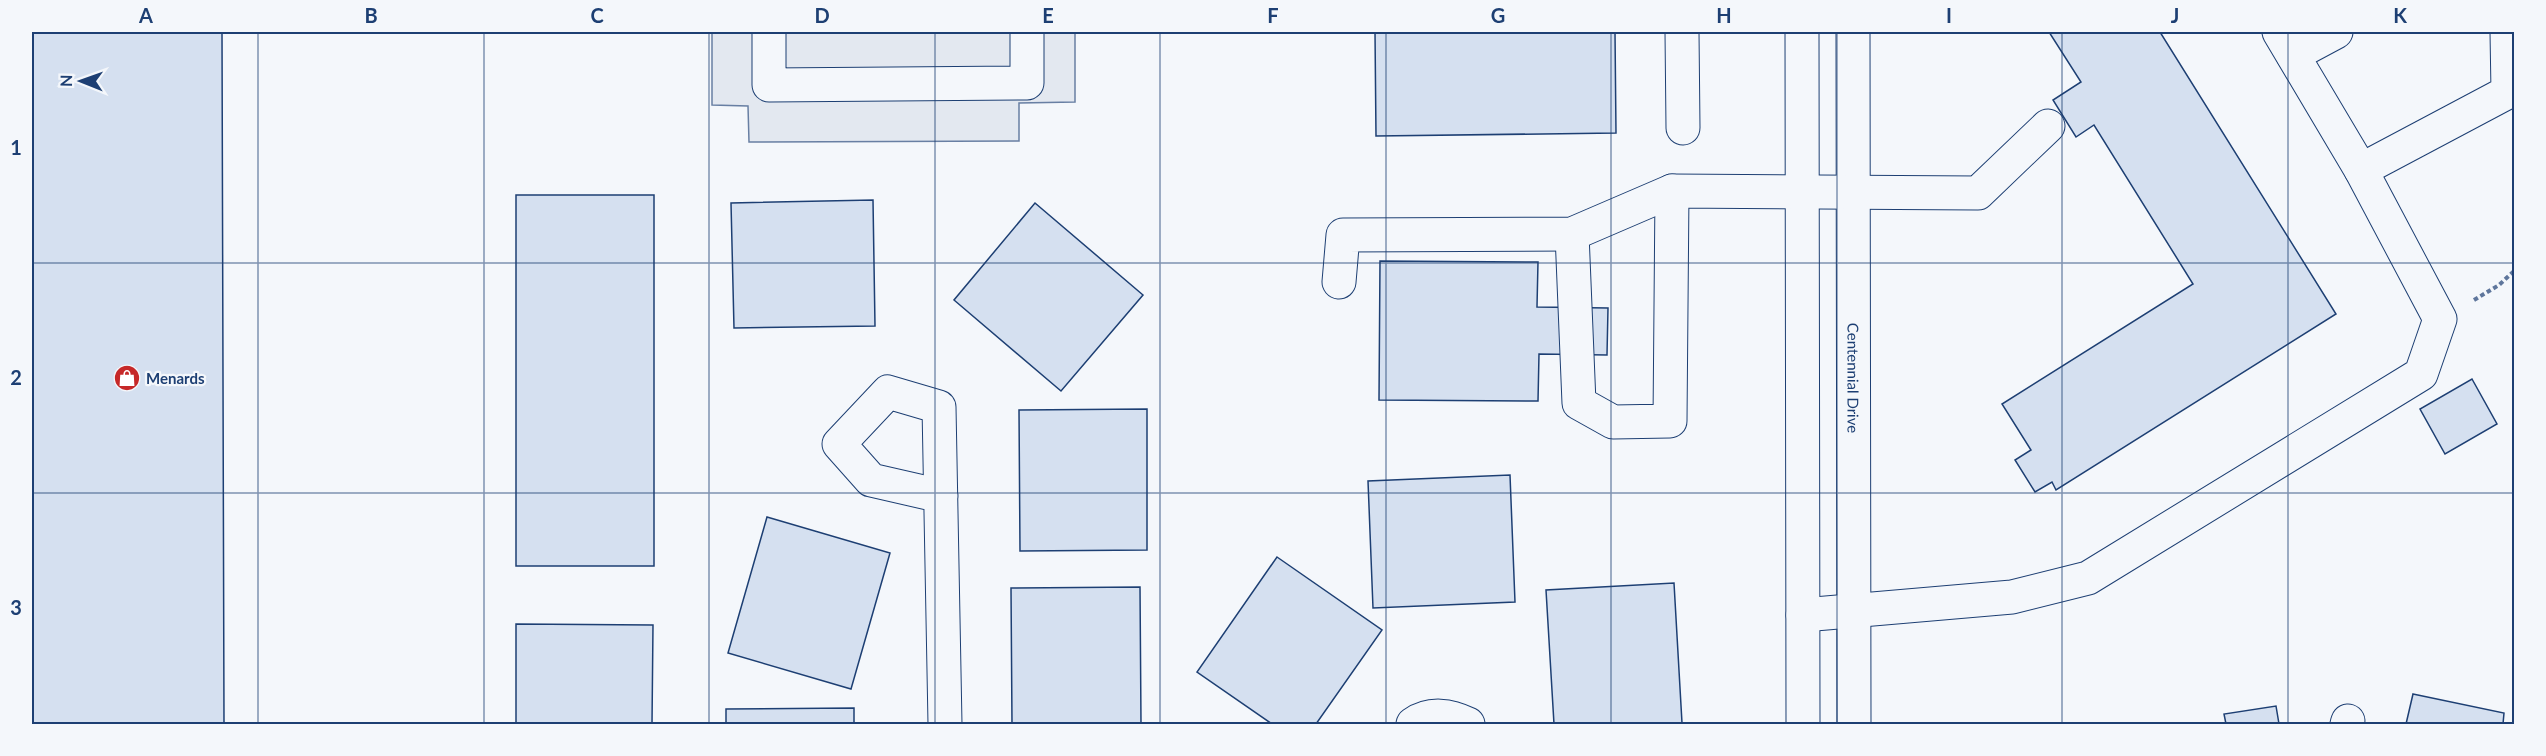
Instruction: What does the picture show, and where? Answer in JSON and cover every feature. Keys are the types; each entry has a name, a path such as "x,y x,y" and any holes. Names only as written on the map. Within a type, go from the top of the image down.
{"street":[{"path":"769,32 769,85 1027,83 1028,32"},
{"path":"1682,32 1683,128"},
{"path":"1802,32 1803,724"},
{"name":"Centennial Drive","path":"1853,32 1854,724"},
{"path":"1803,615 2012,597 2088,578 2421,374 2440,319 2361,170 2286,44 2336,32"},
{"path":"2361,170 2508,92 2507,32"},
{"path":"1340,282 1343,236 1572,234 1672,191 1978,193 2048,126"},
{"path":"1572,234 1579,403 1612,422 1670,421 1672,191"},
{"path":"941,496 945,724"},
{"path":"1413,724 1423,717 1449,716 1468,724"}],"path":[{"path":"2499,285 2514,271"}],"shaded area":[{"path":"712,32 1075,32 1075,102 1019,103 1019,141 749,142 748,106 712,105"}],"building":[{"name":"Menards","path":"32,32 222,32 224,724 32,724"},
{"path":"1375,32 1615,32 1616,133 1376,136"},
{"path":"2049,32 2160,32 2336,314 2056,490 2052,482 2035,492 2015,460 2031,450 2002,404 2193,284 2094,125 2076,137 2053,100 2081,82"},
{"path":"516,195 654,195 654,566 516,566"},
{"path":"873,200 875,326 734,328 731,203"},
{"path":"1035,203 1143,295 1061,391 954,300"},
{"path":"1380,261 1538,262 1537,307 1608,308 1607,355 1539,354 1538,401 1379,400"},
{"path":"2472,379 2497,424 2445,454 2420,409"},
{"path":"1147,409 1147,550 1020,551 1019,410"},
{"path":"1510,475 1515,602 1373,608 1368,481"},
{"path":"767,517 890,553 851,689 728,653"},
{"path":"1277,557 1382,630 1316,724 1272,724 1197,672"},
{"path":"1674,583 1682,723 1554,724 1546,590"},
{"path":"1140,587 1141,724 1012,724 1011,588"},
{"path":"516,624 653,625 652,724 516,724"},
{"path":"2413,694 2504,713 2503,724 2406,724"},
{"path":"2276,706 2279,724 2226,724 2224,714"},
{"path":"854,708 854,724 726,724 726,709"}],"place":[{"name":"Menards","path":"127,378"}]}
